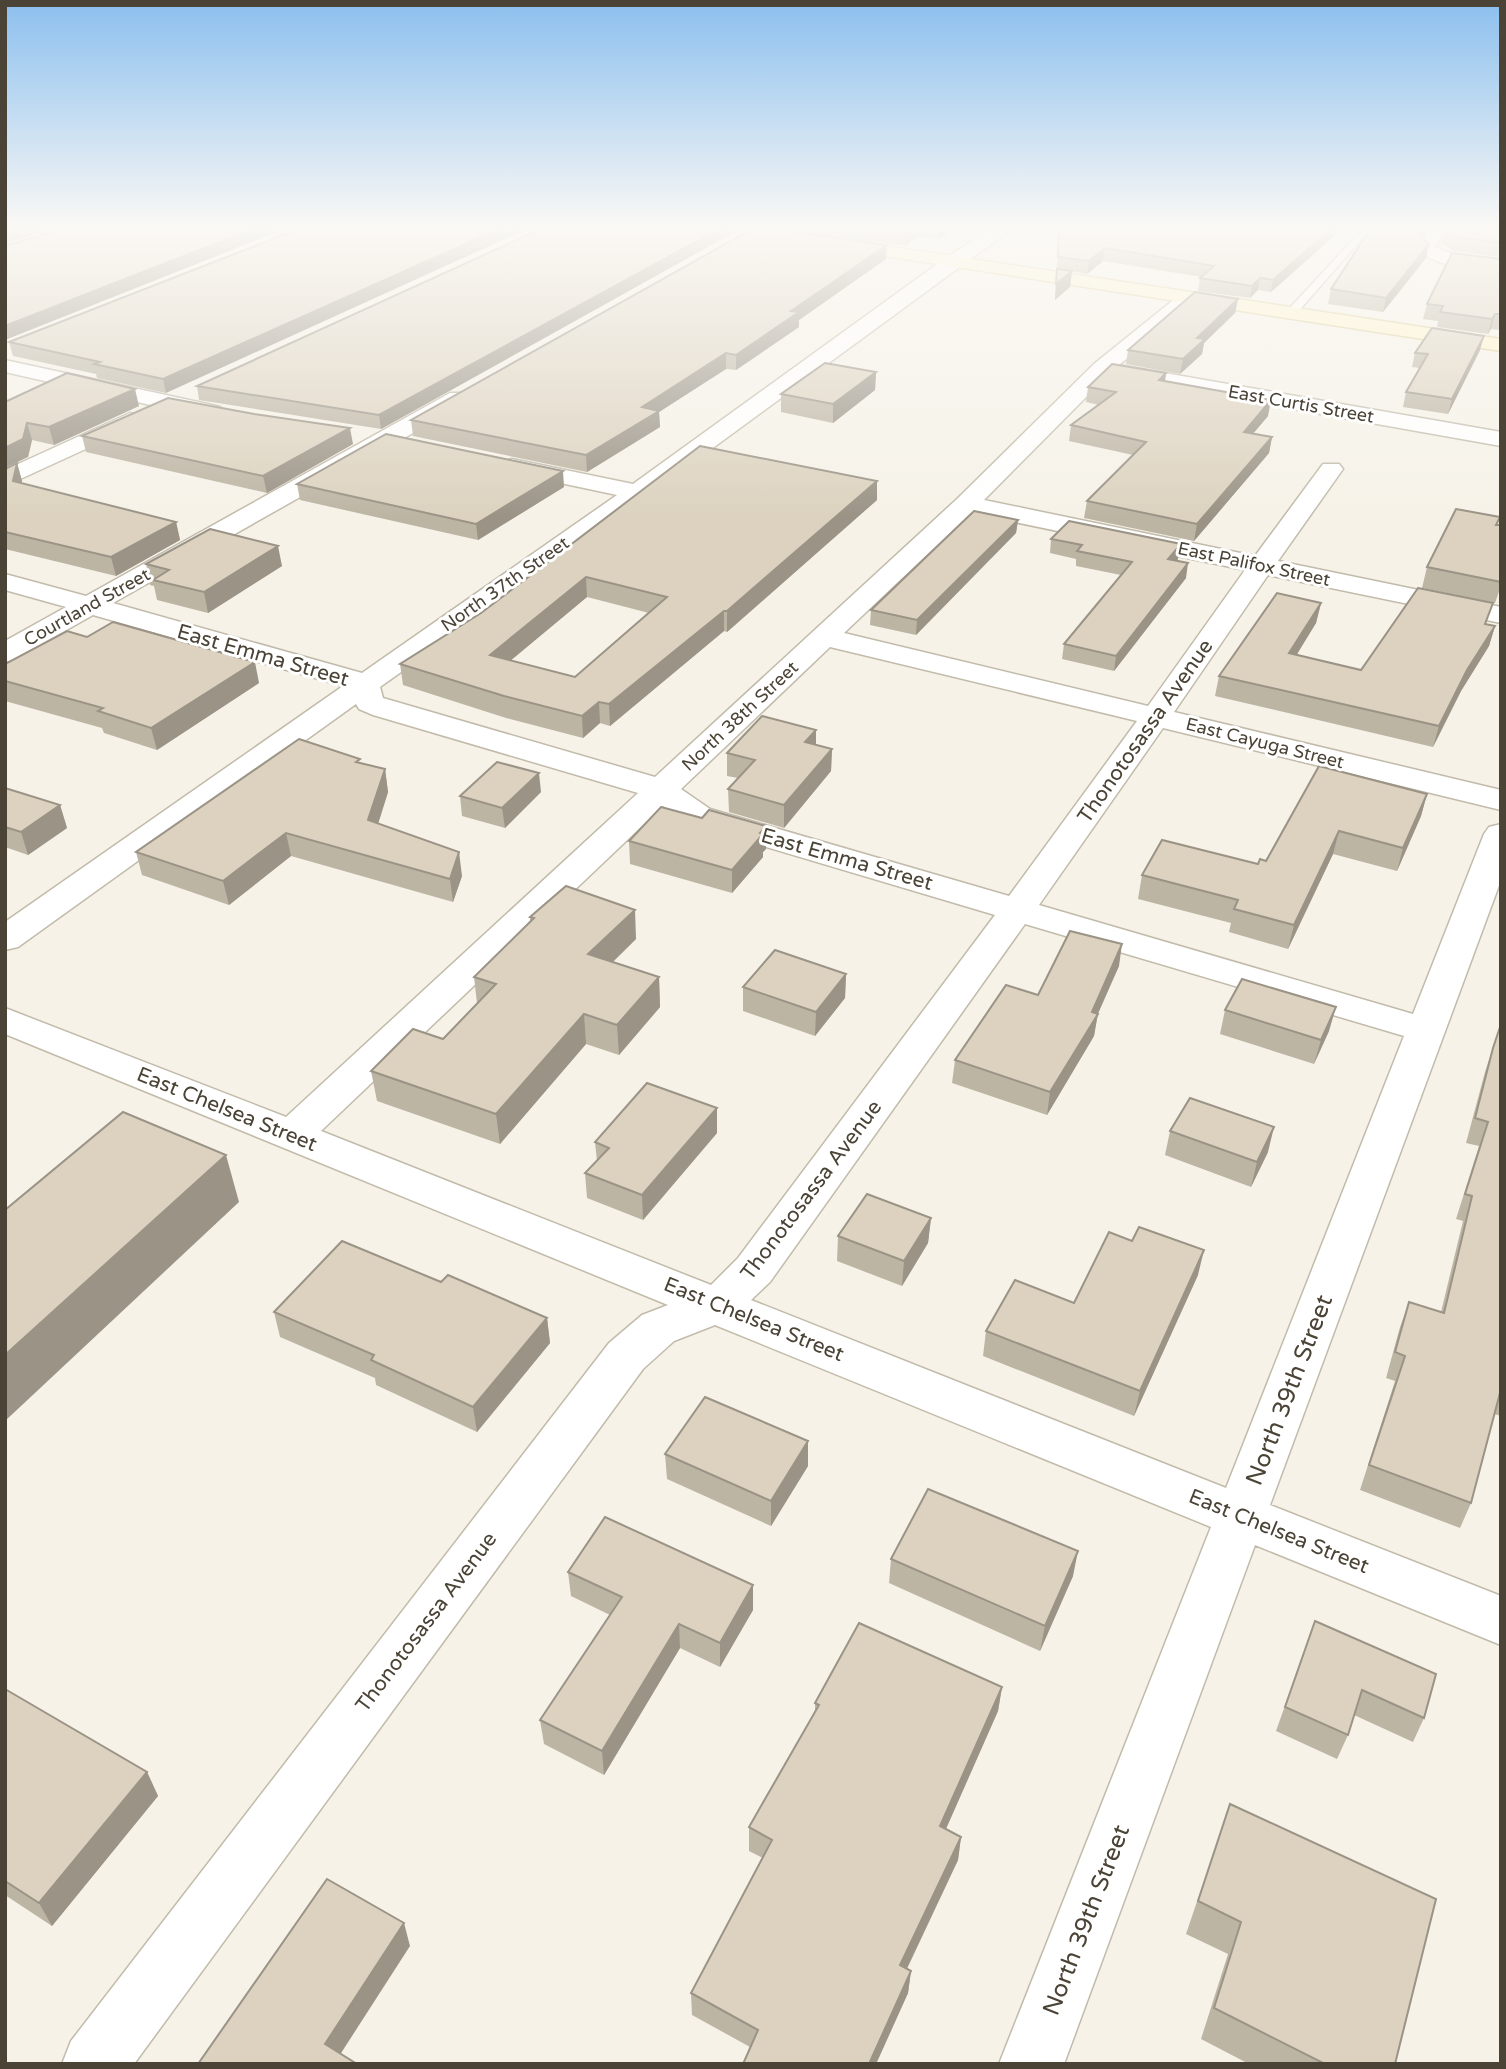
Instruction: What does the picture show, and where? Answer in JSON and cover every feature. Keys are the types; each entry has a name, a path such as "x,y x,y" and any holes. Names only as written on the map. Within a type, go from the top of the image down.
{"street":[{"name":"North 37th Street","path":"5,939 637,492 867,325"},
{"name":"North 38th Street","path":"292,1135 966,504 1102,369 1156,325"},
{"path":"1367,325 1501,345"},
{"path":"5,366 232,416"},
{"name":"East Curtis Street","path":"1102,369 1501,439"},
{"name":"Courtland Street","path":"5,653 481,385"},
{"path":"5,479 205,386"},
{"path":"348,433 411,445"},
{"path":"491,461 637,492"},
{"name":"Thonotosassa Avenue","path":"94,2064 626,1356 658,1328 718,1305 754,1270 1019,909 1157,716 1260,565 1331,470"},
{"name":"East Palifox Street","path":"966,504 1501,615"},
{"name":"East Emma Street","path":"5,582 335,673 364,684 370,703 384,709 661,789 698,816 1426,1030"},
{"name":"East Cayuga Street","path":"824,637 1501,800"},
{"name":"North 39th Street","path":"1031,2064 1501,834"},
{"name":"East Chelsea Street","path":"5,1020 1501,1621"}],"building":[{"path":"54,325 285,325 163,379 9,342"},
{"path":"332,325 544,325 379,415 197,386"},
{"path":"582,325 781,325 736,355 726,353 642,407 659,411 586,455 411,420"},
{"path":"1157,325 1211,325 1197,338 1205,339 1183,359 1128,350"},
{"path":"1432,328 1484,336 1452,399 1406,392 1428,354 1415,353"},
{"path":"825,363 876,372 833,404 781,394"},
{"path":"1112,364 1166,373 1159,380 1271,400 1244,432 1272,437 1197,524 1087,501 1146,442 1071,425 1116,392 1088,387"},
{"path":"67,373 135,389 49,427 27,423 23,439 5,448 5,402"},
{"path":"168,398 350,428 263,476 82,436"},
{"path":"386,434 563,471 476,524 297,484"},
{"path":"700,446 877,481 727,611 609,704 599,702 582,716 504,696 400,664 481,613","holes":["586,577 667,597 575,677 490,655"]},
{"path":"17,463 13,481 176,522 111,557 5,532 5,469"},
{"path":"1456,509 1500,517 1496,525 1501,525 1501,582 1427,567"},
{"path":"974,511 1018,520 917,620 871,610"},
{"path":"1069,521 1181,544 1168,559 1188,563 1116,656 1064,644 1132,562 1077,551 1082,545 1051,539"},
{"path":"210,529 278,546 204,592 153,580 169,570 146,564"},
{"path":"1418,588 1493,603 1485,624 1495,626 1467,670 1439,726 1219,676 1277,593 1321,603 1289,653 1361,670"},
{"path":"113,622 255,662 151,728 98,711 103,708 5,681 5,664 67,631 87,637"},
{"path":"762,716 816,730 805,742 832,749 784,805 728,789 755,760 727,753"},
{"path":"299,739 360,759 356,762 385,769 368,820 459,852 450,879 286,833 223,881 136,852"},
{"path":"497,762 539,773 502,808 460,796"},
{"path":"1319,766 1427,794 1403,848 1339,831 1294,925 1234,909 1238,900 1142,875 1162,840 1258,864 1260,859 1266,861"},
{"path":"5,788 60,805 21,832 5,827"},
{"path":"661,807 702,818 709,810 766,826 760,833 763,834 732,870 629,841"},
{"path":"566,886 635,910 588,954 659,977 617,1025 584,1014 496,1114 371,1071 413,1029 443,1039 496,984 474,977 534,918 530,917"},
{"path":"1070,931 1122,944 1092,1012 1098,1014 1050,1092 955,1060 1006,985 1038,995"},
{"path":"775,950 846,974 816,1012 743,987"},
{"path":"1242,979 1336,1007 1321,1040 1225,1010"},
{"path":"1501,1024 1501,1389 1471,1503 1369,1465 1405,1356 1395,1352 1409,1302 1444,1313 1472,1196 1465,1194 1488,1122 1475,1118"},
{"path":"647,1083 717,1108 642,1195 585,1173 609,1148 595,1142"},
{"path":"1190,1098 1274,1127 1257,1162 1170,1131"},
{"path":"123,1112 226,1155 5,1355 5,1210"},
{"path":"867,1194 931,1218 904,1261 838,1236"},
{"path":"1139,1227 1204,1250 1140,1391 986,1331 1015,1280 1074,1303 1109,1232 1132,1241"},
{"path":"342,1241 441,1282 448,1275 547,1318 473,1407 371,1360 374,1355 274,1312"},
{"path":"705,1397 808,1441 771,1501 665,1454"},
{"path":"928,1489 1078,1551 1045,1626 891,1559"},
{"path":"605,1517 753,1585 720,1643 679,1624 602,1751 540,1720 622,1597 568,1572"},
{"path":"1315,1621 1436,1674 1424,1718 1362,1690 1348,1735 1285,1707"},
{"path":"859,1623 1002,1687 940,1826 961,1837 900,1965 911,1971 869,2064 743,2064 758,2030 691,1993 772,1840 749,1827 819,1705 815,1703"},
{"path":"5,1689 147,1772 39,1903 5,1881"},
{"path":"1230,1804 1436,1899 1395,2064 1325,2064 1214,2008 1241,1922 1198,1901"},
{"path":"327,1879 404,1923 325,2044 357,2064 198,2064"}]}
